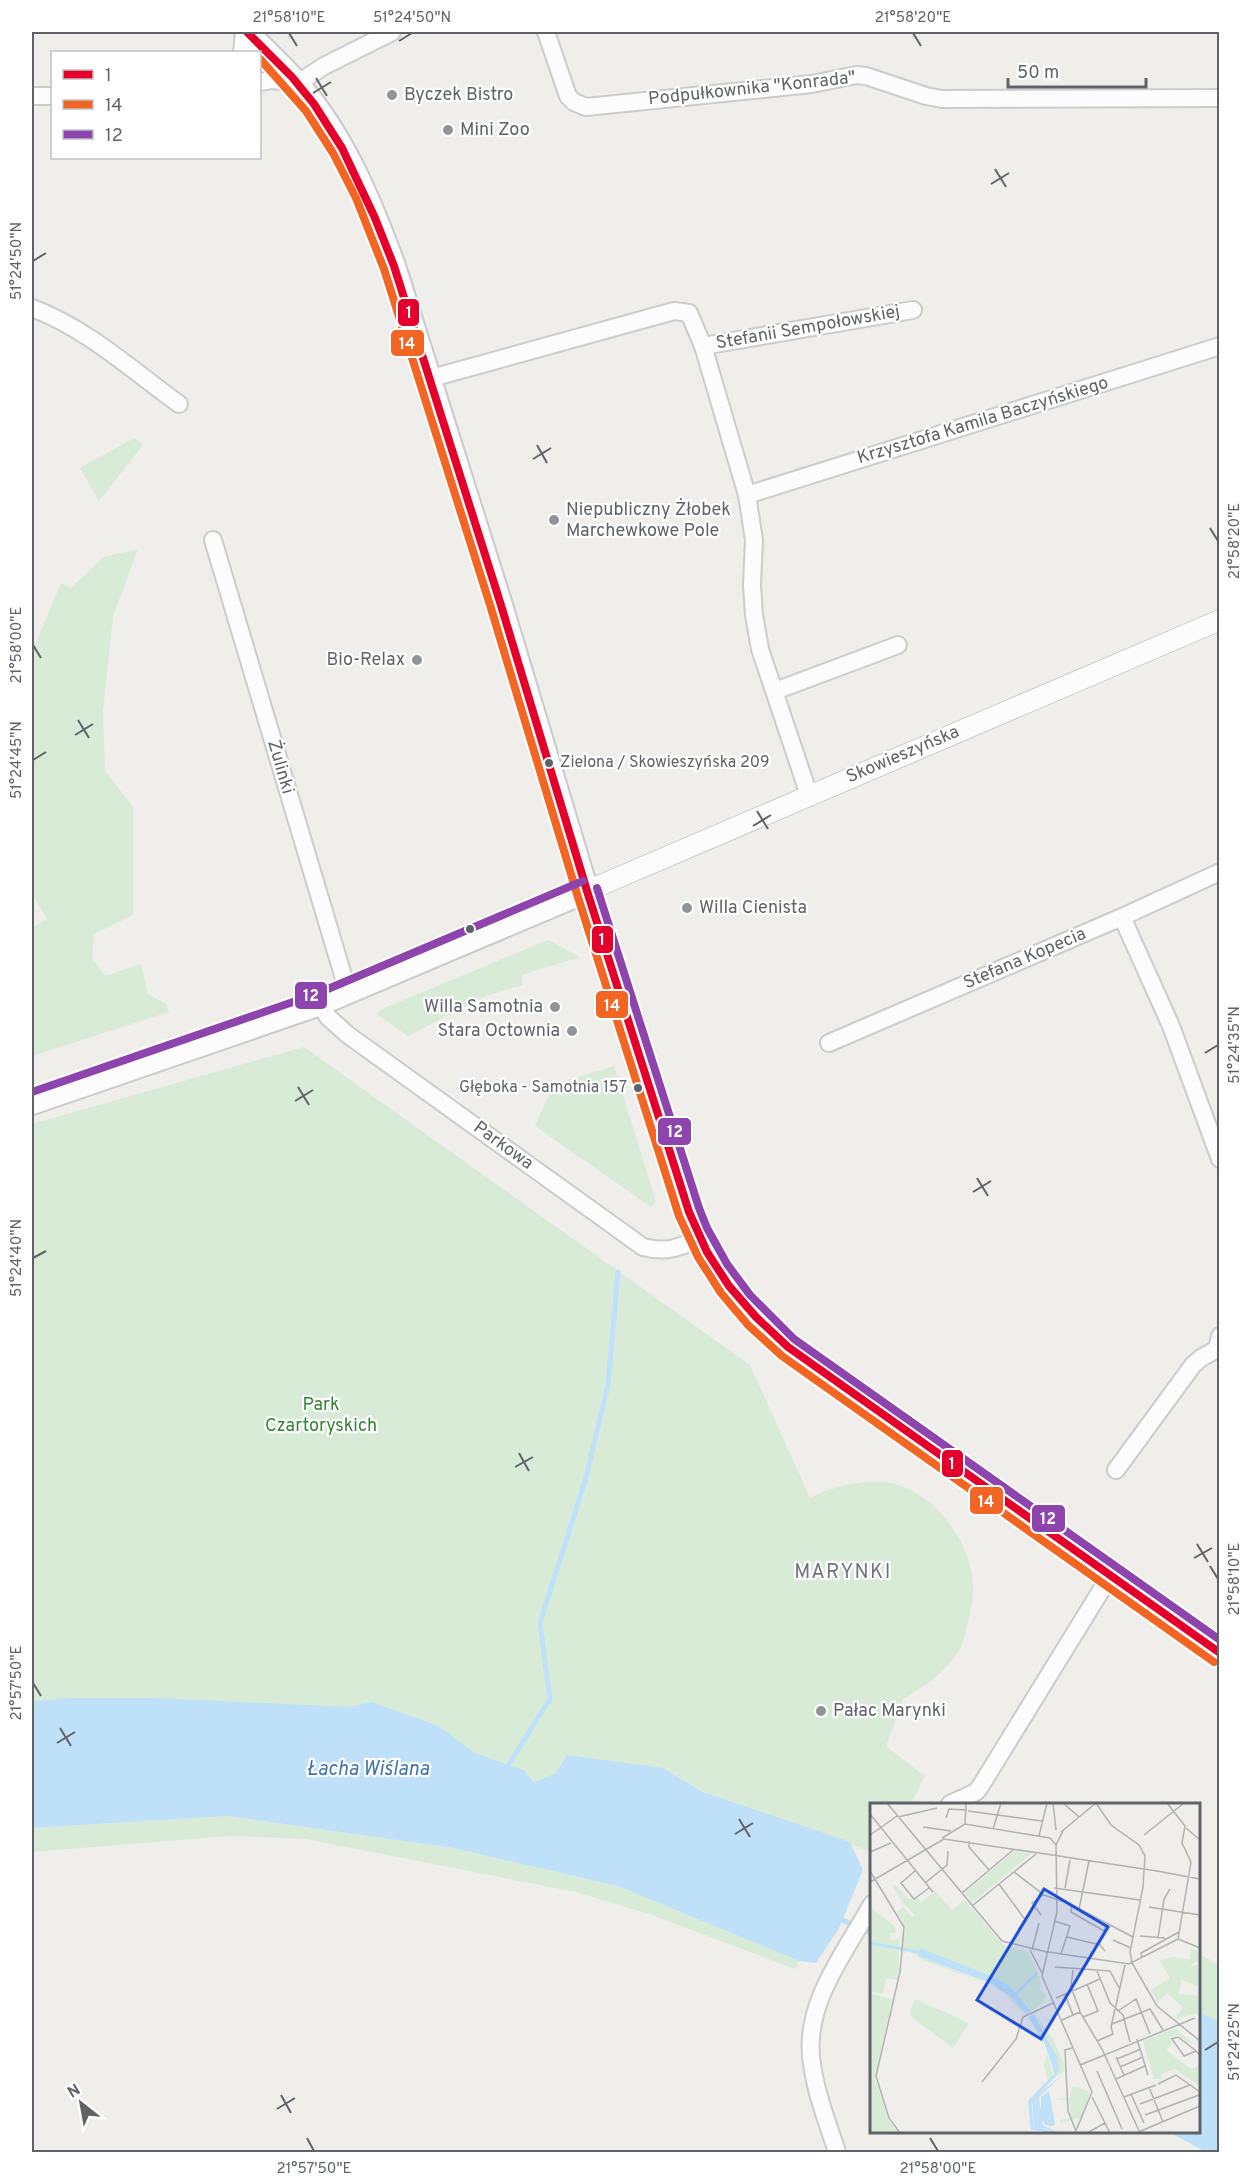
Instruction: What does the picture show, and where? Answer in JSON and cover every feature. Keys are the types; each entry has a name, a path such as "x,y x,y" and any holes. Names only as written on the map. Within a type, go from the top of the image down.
{"main road":[{"path":"245,32 298,83 340,142 360,180 394,266 500,602 587,891 686,1202 700,1238 724,1281 762,1327 1220,1653"},
{"path":"32,1103 320,1004 587,891"}],"street":[{"path":"242,51 245,32"},
{"path":"261,82 272,80 298,83 324,66 392,32"},
{"name":"Podpułkownika \"Konrada\"","path":"546,32 568,96 574,102 586,106 812,84 856,75 942,99 1220,98"},
{"path":"33,100 51,96"},
{"path":"32,308 55,317 80,332 179,404"},
{"path":"428,379 674,310 689,313 703,346 747,495 754,540 752,585 760,649 809,795"},
{"name":"Stefanii Sempołowskiej","path":"703,346 913,310"},
{"name":"Krzysztofa Kamila Baczyńskiego","path":"747,495 1220,346"},
{"name":"Żulinki","path":"213,540 348,993"},
{"name":"Skowieszyńska","path":"587,891 1220,620"},
{"path":"775,691 898,645"},
{"name":"Stefana Kopecia","path":"829,1043 1122,917 1220,872"},
{"path":"1122,917 1171,1026 1220,1159"},
{"name":"Parkowa","path":"320,1004 328,1017 348,1035 643,1247 659,1251 680,1247 700,1238"},
{"path":"1116,1470 1193,1365 1219,1346"},
{"path":"952,1803 976,1792 980,1787 1110,1576"},
{"path":"837,2152 811,2063 811,2031 824,1987 868,1910"}],"green space":[{"path":"134,438 143,445 99,501 80,468"},
{"path":"138,549 113,616 103,711 105,771 133,807 133,915 94,934 92,958 105,976 141,964 148,994 166,1004 169,1012 32,1056 32,928 47,919 32,894 32,652 61,583 71,588 104,557"},
{"path":"548,940 580,957 521,975 523,985 486,996 408,1036 377,1014 384,1008"},
{"name":"Park Czartoryskich","path":"304,1047 750,1365 810,1498 849,1484 868,1482 889,1483 921,1496 948,1521 958,1536 966,1553 973,1586 970,1611 960,1649 940,1673 903,1699 886,1746 925,1776 912,1803 870,1803 870,1852 703,1792 663,1768 556,1773 534,1782 524,1770 475,1753 439,1726 372,1702 348,1707 32,1709 32,1124"},
{"path":"614,1066 656,1202 651,1207 535,1126 554,1084"},
{"path":"228,1816 453,1848 618,1886 799,1961 795,1969 652,1915 576,1892 306,1839 229,1836 32,1852 32,1828"},
{"path":"1200,1954 1219,1965 1219,2021 1200,2013"}],"water":[{"name":"Łacha Wiślana","path":"68,1698 155,1698 348,1707 372,1702 439,1726 475,1753 524,1770 534,1782 556,1773 567,1755 663,1768 703,1792 850,1842 863,1870 839,1928 816,1963 799,1961 618,1886 453,1848 228,1816 32,1828 32,1701"},
{"path":"1200,2013 1219,2021 1219,2152 1206,2152 1171,2133 1200,2133"}],"waterway":[{"path":"509,1764 550,1699 540,1623 585,1481 608,1385 618,1272"},
{"path":"838,1918 870,1933"}],"transit line":[{"name":"1","path":"247,32 292,77 314,104 342,148 375,218 394,266 500,602 587,891 689,1212 707,1252 729,1286 756,1317 788,1347 1220,1653"},
{"name":"14","path":"261,60 306,111 333,153 356,198 384,269 679,1216 698,1257 721,1293 748,1325 782,1356 1214,1662"},
{"name":"12","path":"32,1092 316,994 583,881"},
{"name":"12","path":"597,888 699,1208 727,1264 750,1295 794,1339 1220,1640"}],"place":[{"name":"Byczek Bistro","path":"392,95"},
{"name":"Mini Zoo","path":"448,130"},
{"name":"Niepubliczny Żłobek Marchewkowe Pole","path":"554,520"},
{"name":"Bio-Relax","path":"417,660"},
{"name":"Zielona / Skowieszyńska 209","path":"549,763"},
{"name":"Willa Cienista","path":"687,908"},
{"name":"Willa Samotnia","path":"555,1007"},
{"name":"Stara Octownia","path":"572,1031"},
{"name":"Głęboka - Samotnia 157","path":"638,1088"},
{"name":"Pałac Marynki","path":"821,1711"}],"district":[{"name":"MARYNKI","path":"843,1573"}]}
